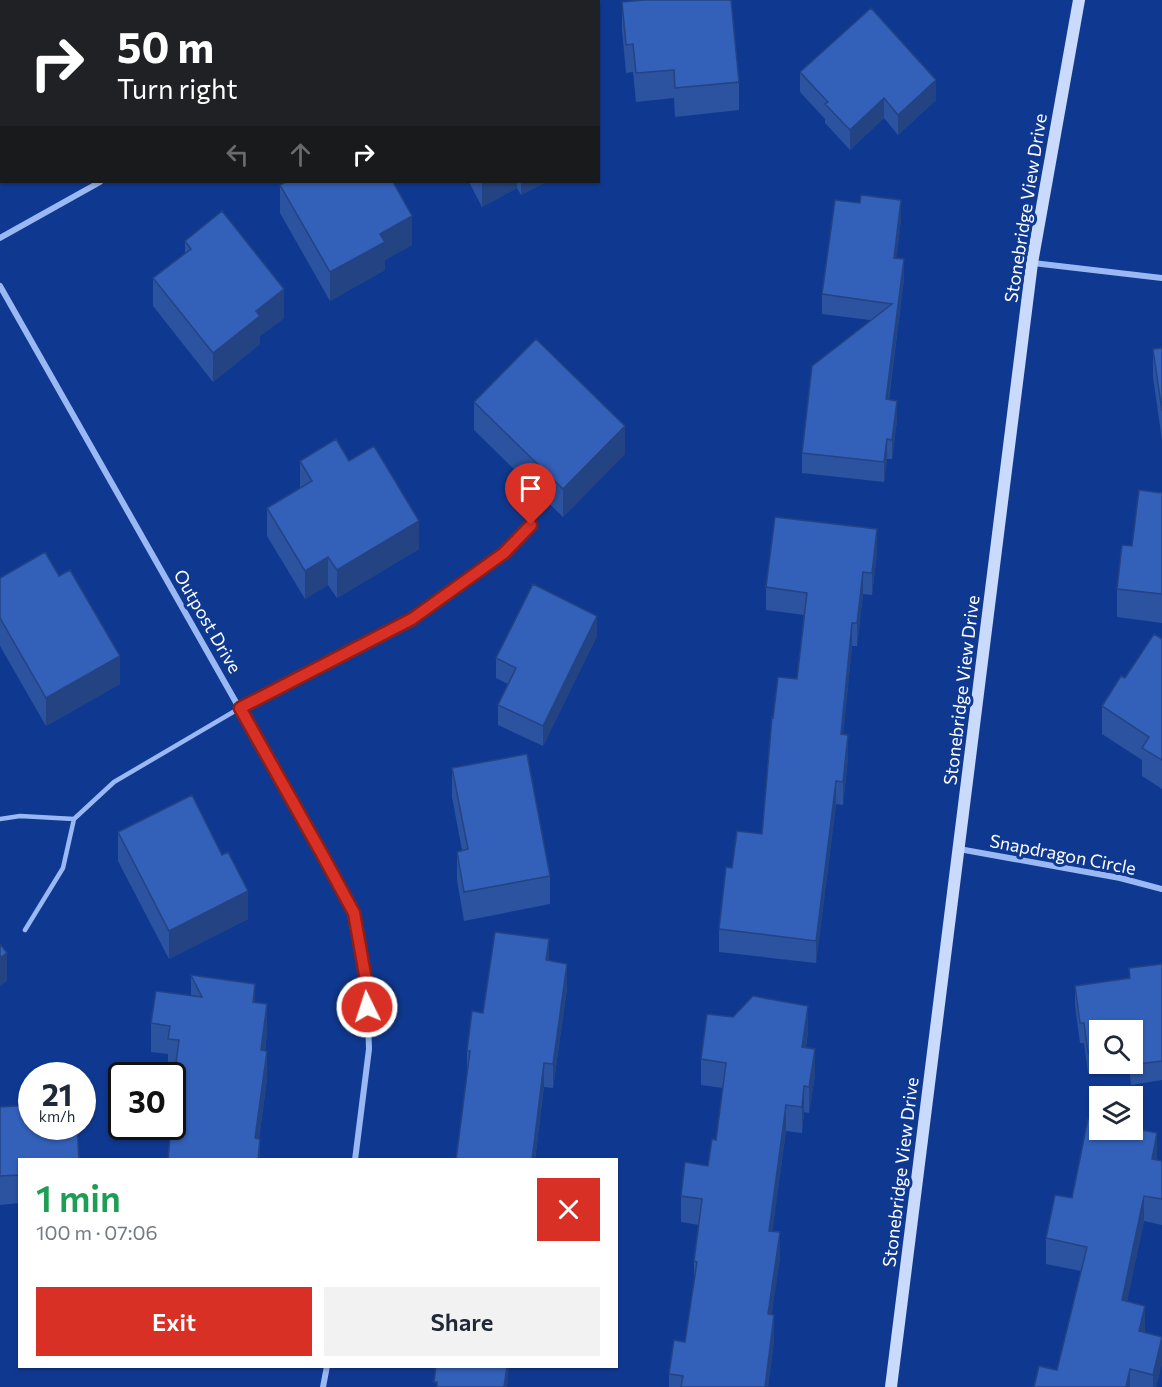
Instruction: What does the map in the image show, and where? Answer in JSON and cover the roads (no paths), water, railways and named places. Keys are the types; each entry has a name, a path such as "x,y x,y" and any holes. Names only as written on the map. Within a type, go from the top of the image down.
{"street":[{"name":"Stonebridge View Drive","path":"891,1387 1032,263 1079,0"},
{"path":"0,238 98,183"},
{"path":"1032,263 1162,278"},
{"name":"Outpost Drive","path":"0,286 354,913 367,986 369,1049 355,1158"},
{"name":"Snapdragon Circle","path":"959,849 1120,878 1162,889"},
{"path":"323,1387 327,1368"}],"lane":[{"path":"25,930 63,868 74,819 114,782 240,708 412,619 504,553 531,525"},
{"path":"0,819 20,816 74,819"}]}
